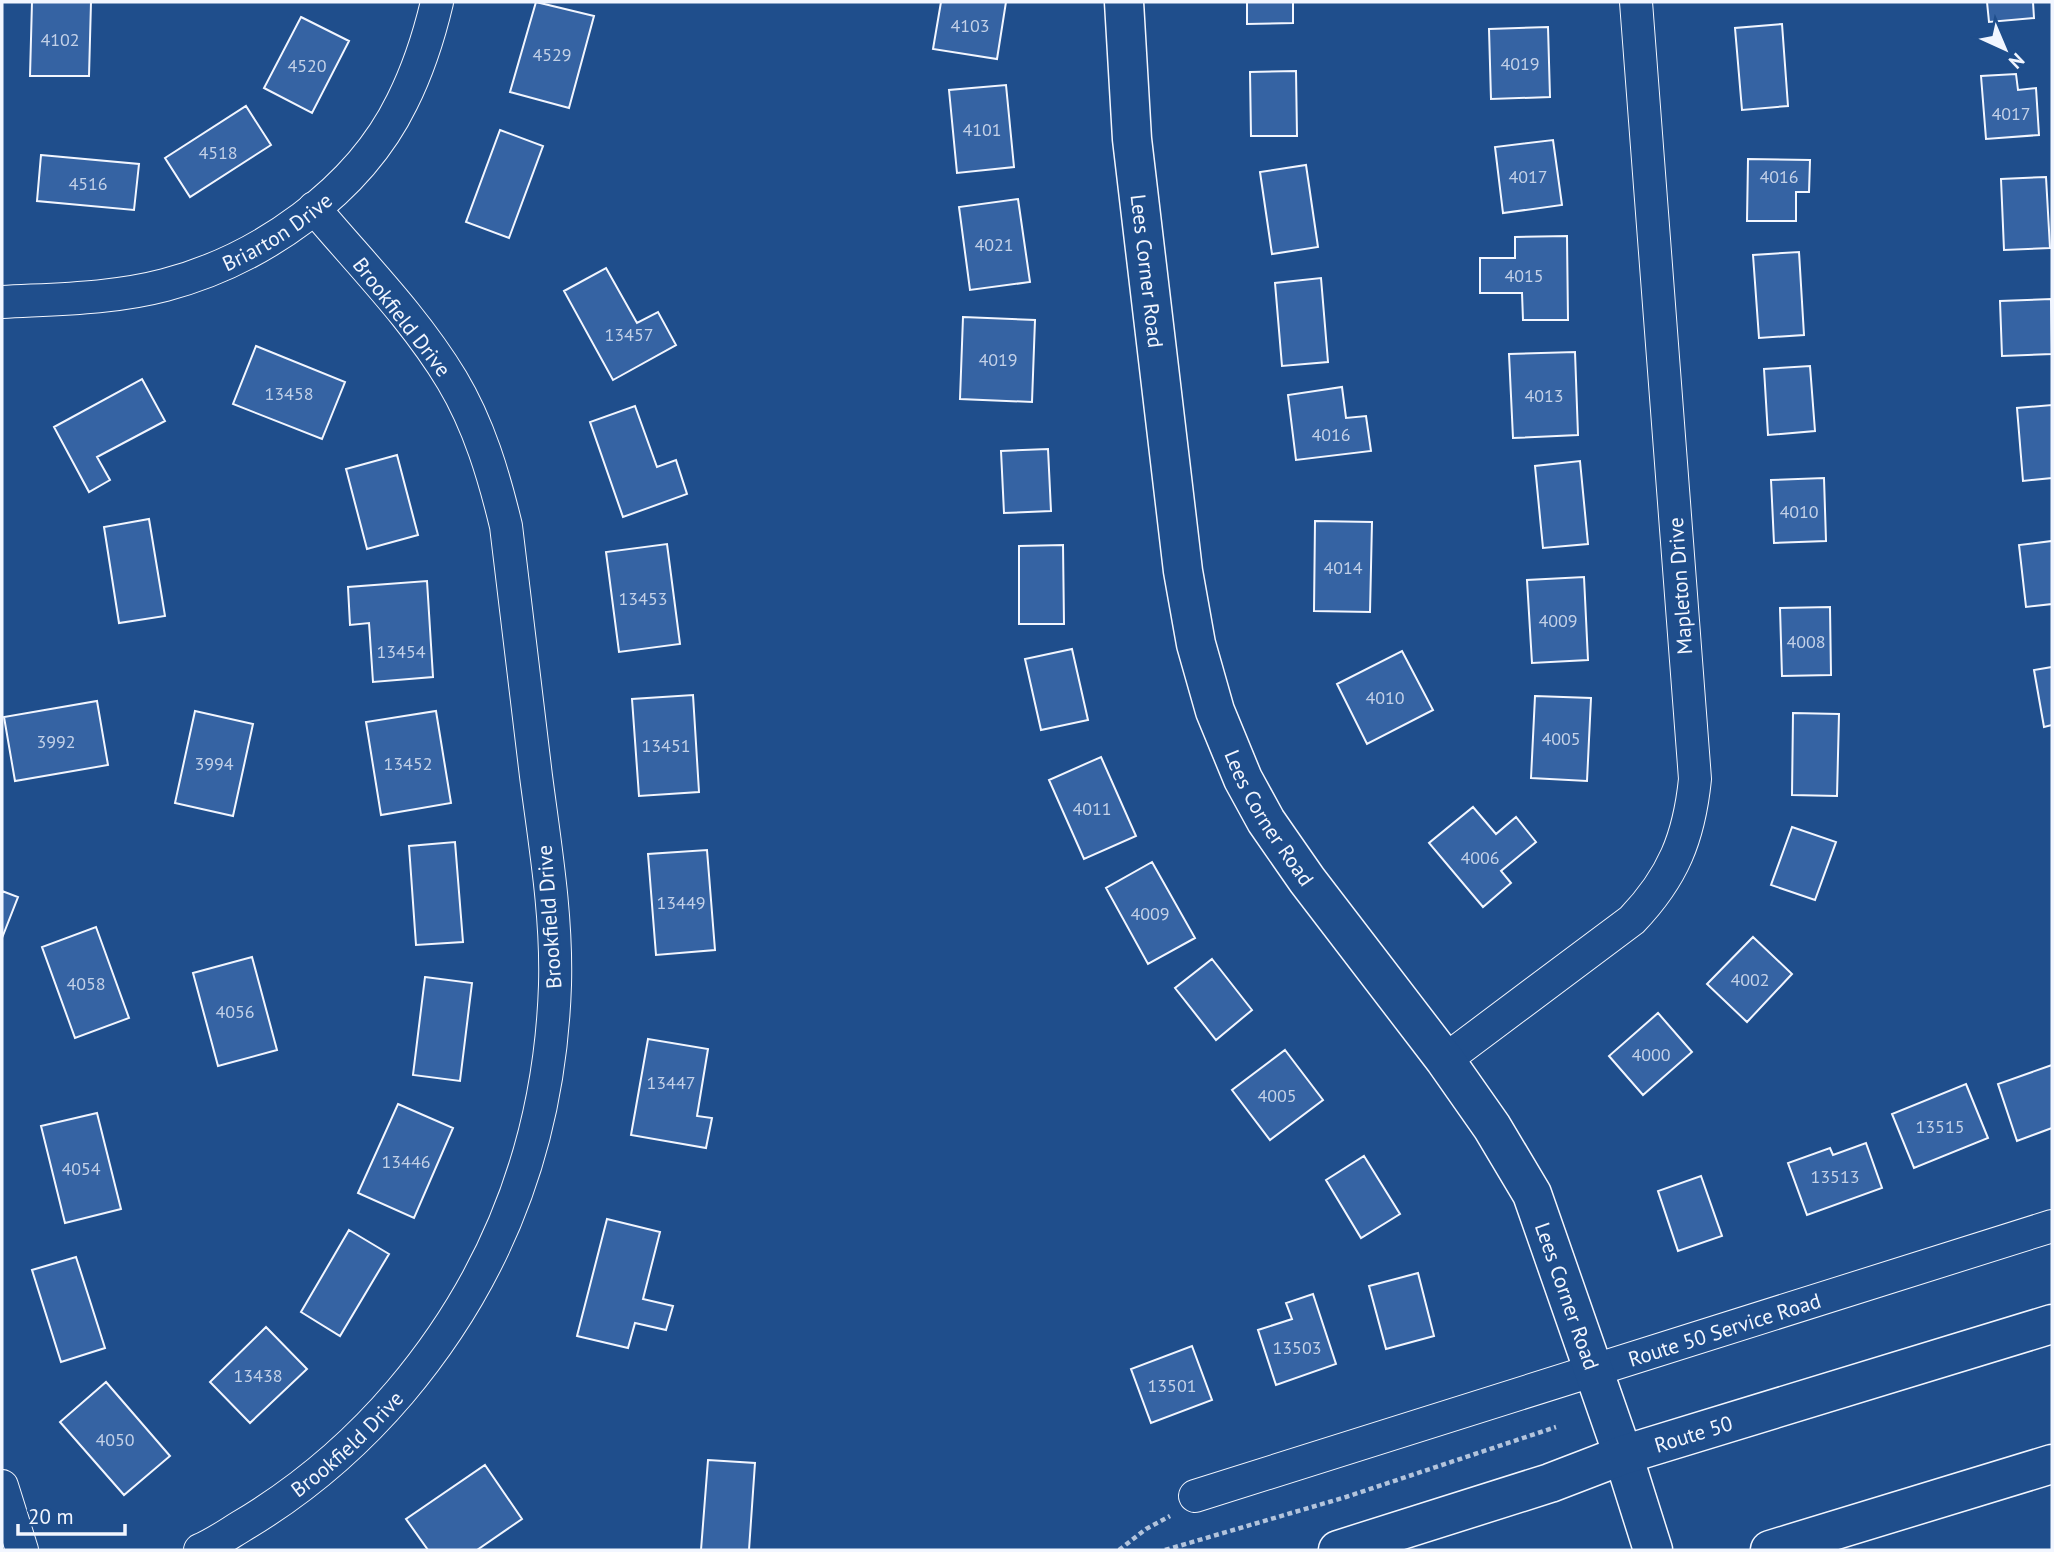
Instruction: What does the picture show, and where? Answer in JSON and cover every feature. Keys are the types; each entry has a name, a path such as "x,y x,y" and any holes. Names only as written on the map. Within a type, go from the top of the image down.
{"main road":[{"name":"Lees Corner Road","path":"1124,2 1132,139 1181,557 1196,644 1215,711 1243,779 1266,821 1307,880 1493,1127 1532,1194 1623,1455 1653,1550"},
{"name":"Route 50","path":"1338,1550 1550,1483 1623,1455 2052,1324"},
{"path":"1770,1550 2052,1464"}],"street":[{"name":"Briarton Drive","path":"2,302 112,295 165,285 219,266 269,240 314,208 365,156 401,104 423,55 437,2"},
{"name":"Mapleton Drive","path":"1445,1060 1632,920 1670,872 1683,844 1691,813 1695,779 1636,2"},
{"name":"Brookfield Drive","path":"200,1550 280,1503 331,1463 378,1418 421,1368 484,1269 514,1202 537,1132 550,1059 555,984 552,910 506,526 494,476 476,428 453,382 422,335 314,208"},
{"name":"Route 50 Service Road","path":"1195,1496 2052,1226"},
{"path":"2,1486 22,1550"}],"path":[{"path":"1165,1550 1346,1497 1556,1427"},
{"path":"1119,1550 1146,1530 1191,1504 1195,1496"}],"building":[{"path":"32,2 91,2 89,76 30,76"},
{"path":"536,2 594,16 569,108 510,92"},
{"path":"941,2 1006,2 997,59 933,49"},
{"path":"1247,2 1293,2 1293,23 1247,24"},
{"path":"1987,2 2033,2 2034,18 1989,22"},
{"path":"301,17 349,41 312,113 264,88"},
{"path":"1782,24 1788,106 1742,110 1735,28"},
{"path":"1548,27 1550,97 1491,99 1489,29"},
{"path":"1296,71 1297,136 1251,136 1250,72"},
{"path":"2016,74 2018,90 2036,88 2039,135 1986,139 1981,76"},
{"path":"1006,85 1014,167 957,173 949,90"},
{"path":"246,106 271,145 190,197 165,158"},
{"path":"500,130 543,146 509,238 466,222"},
{"path":"1553,140 1562,205 1503,213 1495,147"},
{"path":"41,155 139,164 134,210 37,201"},
{"path":"1748,159 1810,160 1809,192 1796,192 1796,221 1747,221"},
{"path":"1306,165 1318,247 1272,254 1260,172"},
{"path":"2046,177 2050,248 2004,250 2001,179"},
{"path":"1018,199 1030,282 970,290 959,207"},
{"path":"1567,236 1568,320 1523,320 1522,293 1480,293 1480,258 1515,258 1515,237"},
{"path":"1799,252 1804,335 1759,338 1753,255"},
{"path":"606,268 637,323 658,312 676,345 613,380 564,291"},
{"path":"1321,278 1328,362 1282,366 1275,283"},
{"path":"2051,299 2052,354 2002,356 2000,301"},
{"path":"963,317 1035,320 1032,402 960,399"},
{"path":"256,346 345,382 322,439 233,404"},
{"path":"1575,352 1578,435 1513,438 1509,354"},
{"path":"1810,366 1815,431 1768,435 1764,369"},
{"path":"142,379 165,421 97,457 110,480 89,492 54,427"},
{"path":"1342,387 1346,418 1366,416 1371,451 1296,460 1288,395"},
{"path":"2052,405 2052,478 2023,481 2017,408"},
{"path":"635,406 657,467 676,460 687,494 623,517 590,422"},
{"path":"1048,449 1051,511 1004,513 1001,451"},
{"path":"397,455 418,535 367,549 346,469"},
{"path":"1580,461 1588,544 1543,548 1535,466"},
{"path":"1824,478 1826,541 1774,543 1771,480"},
{"path":"149,519 165,616 119,623 104,527"},
{"path":"1315,521 1372,522 1370,612 1314,611"},
{"path":"2052,541 2052,604 2026,607 2019,545"},
{"path":"667,544 680,644 619,652 606,552"},
{"path":"1063,545 1064,624 1019,624 1019,546"},
{"path":"1584,577 1588,660 1532,663 1527,580"},
{"path":"427,581 433,677 373,682 369,623 350,625 348,587"},
{"path":"1830,607 1831,675 1782,676 1780,608"},
{"path":"1072,649 1088,720 1041,730 1025,659"},
{"path":"1402,651 1433,710 1367,744 1337,684"},
{"path":"2052,667 2052,725 2044,727 2034,670"},
{"path":"693,695 699,792 639,796 632,699"},
{"path":"1535,696 1591,698 1587,781 1531,778"},
{"path":"97,701 108,765 15,781 4,717"},
{"path":"195,711 253,724 233,816 175,803"},
{"path":"436,711 451,803 381,815 366,722"},
{"path":"1793,713 1839,714 1837,796 1792,795"},
{"path":"1101,757 1136,836 1084,859 1049,780"},
{"path":"1473,807 1496,834 1516,817 1536,842 1501,871 1511,883 1483,907 1429,843"},
{"path":"1792,827 1836,842 1815,900 1771,885"},
{"path":"455,842 463,942 416,945 409,846"},
{"path":"707,850 715,950 656,955 648,854"},
{"path":"1152,862 1195,938 1148,964 1106,888"},
{"path":"2,891 18,897 2,938"},
{"path":"96,927 129,1018 75,1038 42,947"},
{"path":"1753,937 1792,974 1747,1022 1707,984"},
{"path":"252,957 277,1050 218,1066 193,973"},
{"path":"1212,959 1252,1010 1216,1040 1175,988"},
{"path":"425,977 472,983 460,1081 413,1075"},
{"path":"1658,1013 1692,1052 1643,1095 1609,1056"},
{"path":"648,1039 708,1049 697,1116 712,1118 706,1148 631,1135"},
{"path":"1285,1050 1323,1100 1270,1140 1232,1090"},
{"path":"2052,1065 2052,1128 2017,1141 1998,1084"},
{"path":"1966,1084 1988,1138 1914,1168 1892,1114"},
{"path":"398,1104 453,1128 414,1218 358,1193"},
{"path":"97,1113 121,1209 65,1223 41,1126"},
{"path":"1866,1143 1882,1188 1807,1215 1788,1163 1830,1148 1833,1155"},
{"path":"1364,1156 1400,1214 1361,1238 1326,1180"},
{"path":"1701,1176 1722,1236 1678,1251 1658,1191"},
{"path":"607,1219 660,1232 643,1299 673,1306 666,1330 635,1323 628,1348 577,1336"},
{"path":"349,1230 389,1254 340,1336 301,1312"},
{"path":"76,1257 105,1348 61,1362 32,1270"},
{"path":"1418,1273 1434,1336 1386,1349 1369,1286"},
{"path":"1313,1294 1336,1364 1276,1385 1258,1330 1292,1319 1286,1303"},
{"path":"266,1327 307,1369 250,1423 210,1382"},
{"path":"1192,1346 1212,1400 1151,1423 1131,1369"},
{"path":"106,1382 170,1456 124,1495 60,1422"},
{"path":"708,1460 755,1463 749,1550 701,1550"},
{"path":"485,1465 522,1519 477,1550 428,1550 406,1519"}]}
